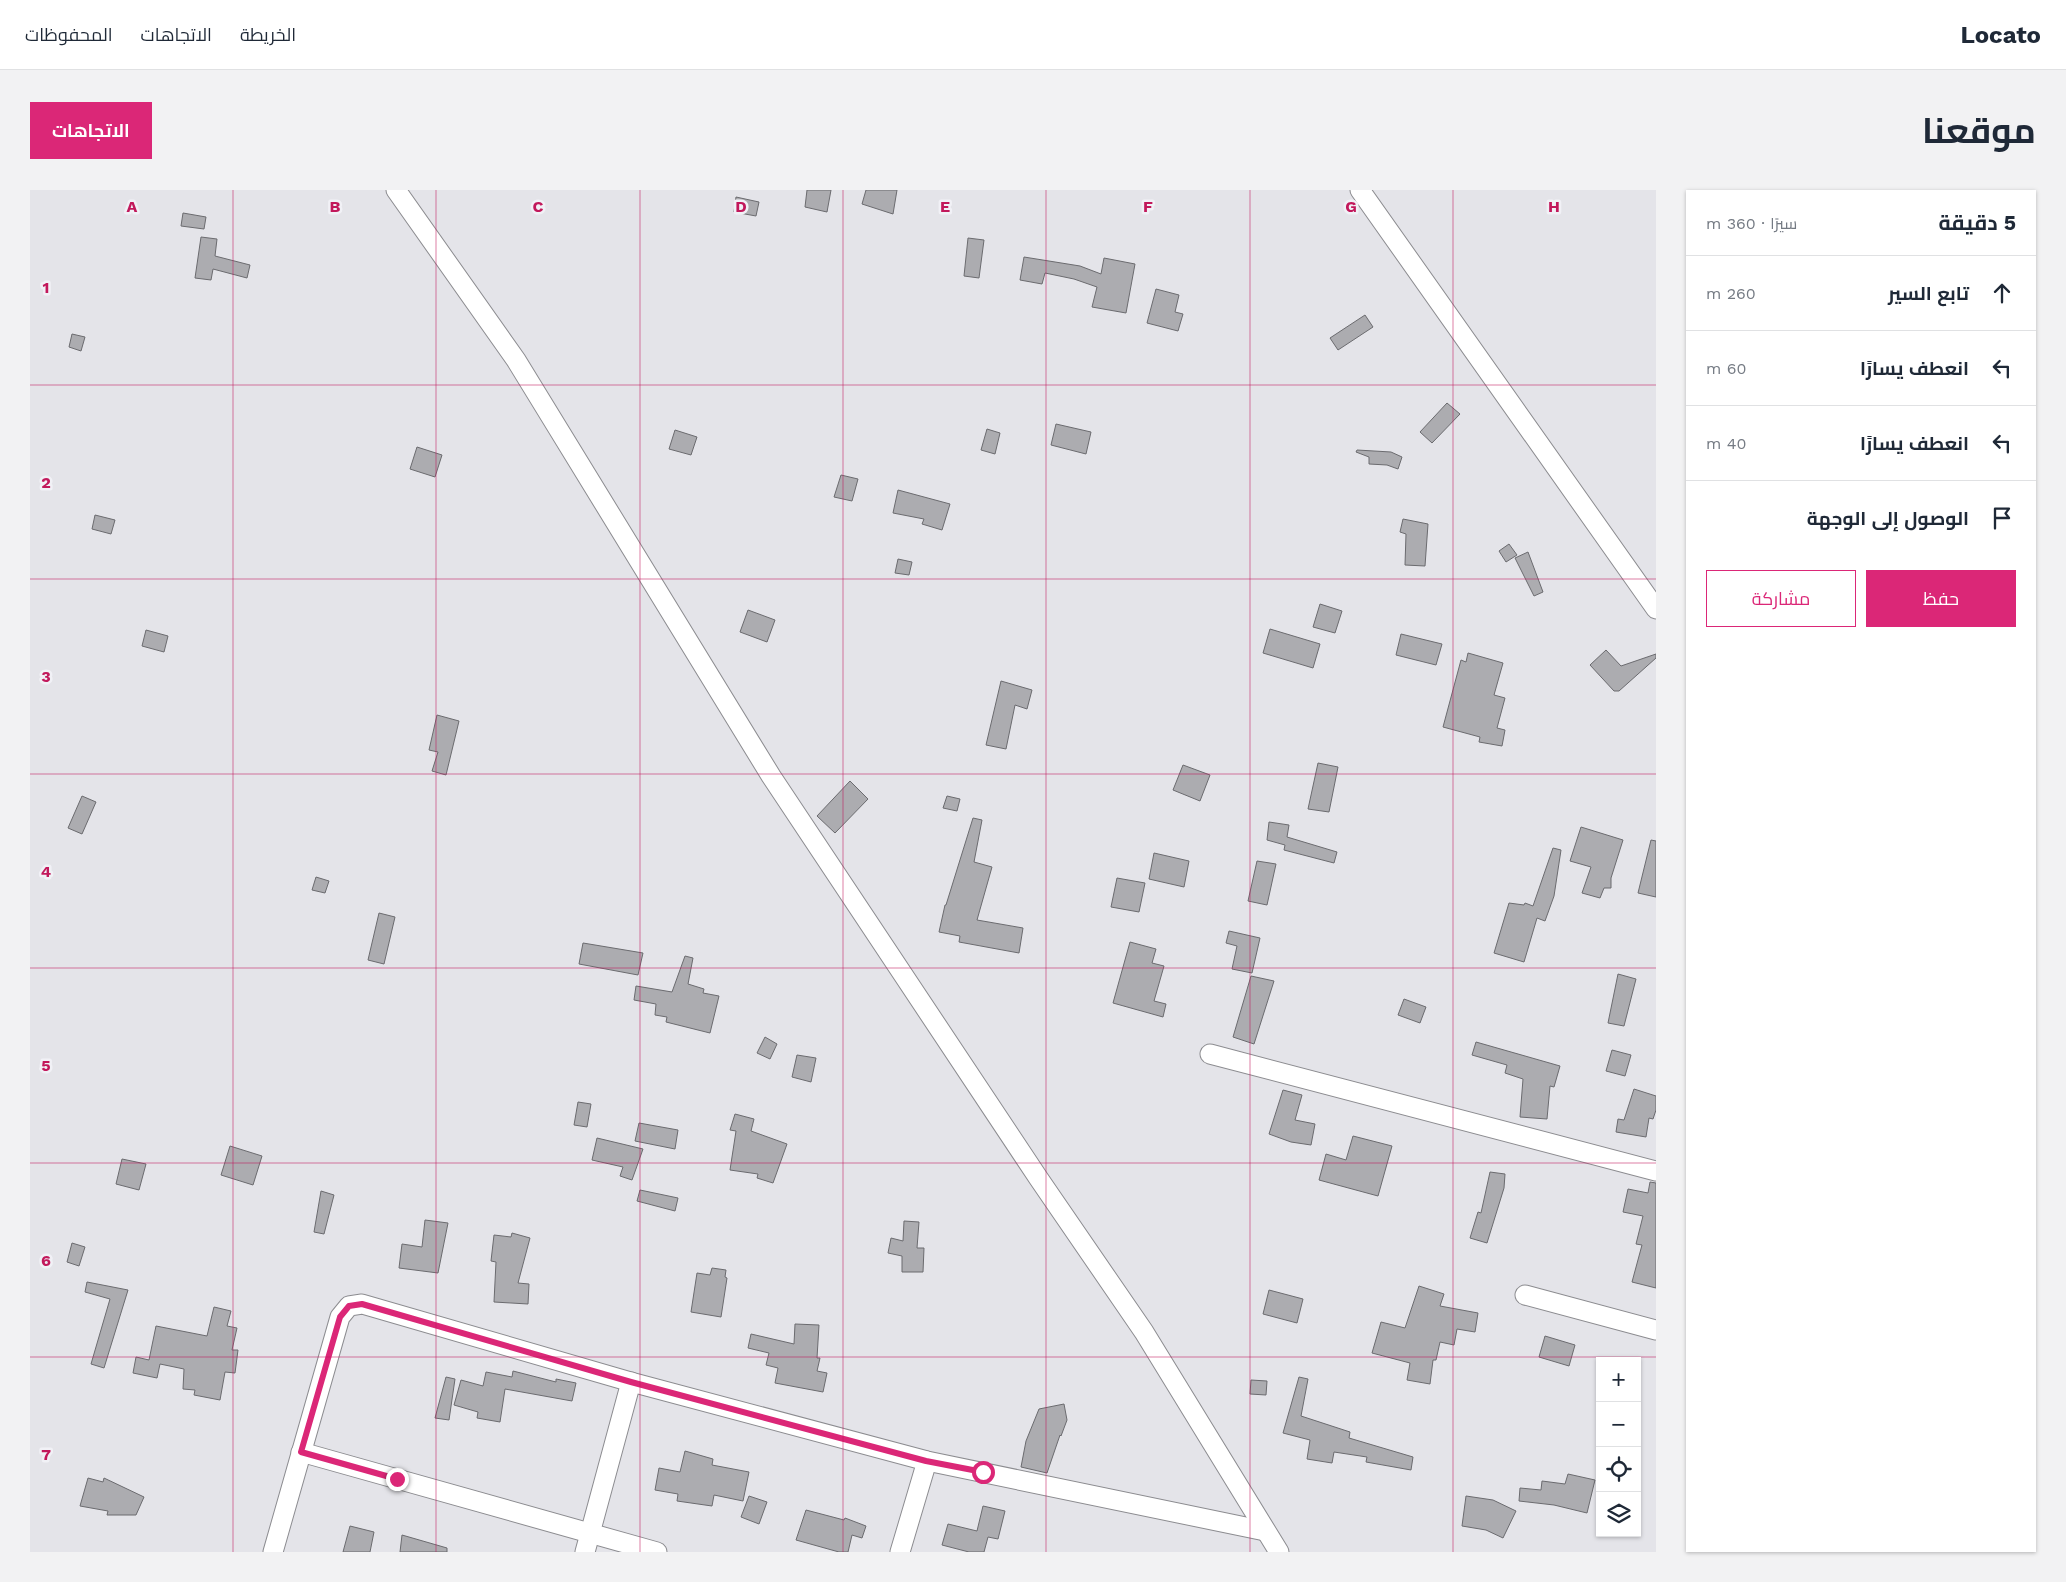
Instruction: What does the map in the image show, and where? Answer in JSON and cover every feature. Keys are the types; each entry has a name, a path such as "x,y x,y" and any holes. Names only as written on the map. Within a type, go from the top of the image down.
{"street":[{"path":"396,190 516,360 770,776 1039,1179 1144,1332 1279,1552"},
{"path":"1360,190 1656,609"},
{"path":"1210,1054 1656,1171"},
{"path":"1525,1295 1656,1330"},
{"path":"273,1552 340,1317 349,1306 362,1304 631,1382 926,1461 1265,1531"},
{"path":"584,1552 631,1382"},
{"path":"301,1452 657,1552"},
{"path":"900,1552 926,1461"}],"building":[{"path":"807,190 831,190 827,212 805,207"},
{"path":"866,190 897,190 893,214 862,204"},
{"path":"736,197 759,202 756,216 734,212"},
{"path":"183,213 206,217 204,229 181,226"},
{"path":"201,237 217,239 215,256 250,265 247,278 213,269 211,280 195,278"},
{"path":"968,238 984,240 979,278 964,276"},
{"path":"1024,257 1080,266 1101,274 1104,258 1135,264 1126,313 1092,307 1097,287 1074,279 1045,273 1042,284 1020,280"},
{"path":"1156,289 1179,295 1175,312 1183,314 1178,331 1147,323"},
{"path":"1365,315 1373,327 1338,350 1330,338"},
{"path":"72,334 85,337 81,351 69,347"},
{"path":"1447,403 1460,414 1432,443 1420,432"},
{"path":"1056,424 1091,432 1086,454 1051,445"},
{"path":"987,429 1000,433 995,454 981,450"},
{"path":"675,430 697,437 691,455 669,449"},
{"path":"417,447 442,455 435,477 410,469"},
{"path":"1357,450 1391,452 1402,457 1398,469 1387,465 1369,464 1369,457 1356,452"},
{"path":"841,475 858,479 852,501 834,497"},
{"path":"898,490 950,504 942,530 922,524 924,519 893,513"},
{"path":"95,515 115,520 111,534 92,529"},
{"path":"1403,519 1428,524 1425,566 1405,565 1406,534 1400,532"},
{"path":"1509,544 1517,555 1506,562 1499,551"},
{"path":"1528,552 1543,592 1534,596 1515,558"},
{"path":"898,559 912,562 909,575 895,573"},
{"path":"1320,604 1342,611 1335,633 1313,627"},
{"path":"748,610 775,620 767,642 740,632"},
{"path":"1270,629 1320,644 1313,668 1263,653"},
{"path":"146,630 168,636 164,652 142,646"},
{"path":"1401,634 1442,644 1436,665 1396,655"},
{"path":"1606,650 1621,666 1656,654 1656,658 1619,691 1614,691 1590,665"},
{"path":"1468,653 1503,663 1494,695 1505,698 1497,728 1505,730 1502,746 1479,742 1480,737 1443,727 1461,660 1466,662"},
{"path":"1001,681 1032,690 1027,709 1015,705 1006,749 986,745"},
{"path":"437,715 459,721 446,775 432,771 438,752 429,750"},
{"path":"1318,763 1338,767 1329,812 1308,809"},
{"path":"1183,765 1210,775 1200,801 1173,790"},
{"path":"850,781 868,799 835,833 817,816"},
{"path":"82,796 96,802 82,834 68,828"},
{"path":"947,796 960,799 957,811 943,808"},
{"path":"973,818 982,820 974,862 992,867 977,920 1023,928 1019,953 959,942 960,936 939,932 945,905"},
{"path":"1269,822 1289,825 1287,837 1337,852 1334,863 1284,850 1285,845 1267,840"},
{"path":"1581,827 1623,840 1611,878 1611,888 1604,888 1600,898 1582,893 1591,867 1570,861"},
{"path":"1651,840 1656,841 1656,897 1638,893"},
{"path":"1553,848 1561,850 1554,896 1545,921 1537,918 1524,962 1494,953 1509,903 1524,905 1525,903 1533,906"},
{"path":"1154,853 1189,861 1184,887 1149,879"},
{"path":"1257,861 1276,864 1267,905 1248,901"},
{"path":"316,877 329,881 325,893 312,890"},
{"path":"1117,878 1145,883 1139,912 1111,907"},
{"path":"379,913 395,917 384,964 368,960"},
{"path":"1229,931 1260,938 1252,973 1232,969 1237,946 1226,943"},
{"path":"1130,942 1156,949 1152,963 1164,966 1154,1001 1166,1004 1163,1017 1113,1003"},
{"path":"583,943 643,953 638,975 579,964"},
{"path":"685,956 693,958 688,984 704,989 703,993 719,996 710,1033 666,1022 667,1017 655,1015 656,1004 634,1000 636,986 672,992"},
{"path":"1618,974 1636,979 1624,1026 1608,1023"},
{"path":"1251,976 1274,981 1254,1044 1233,1037"},
{"path":"1404,999 1426,1007 1420,1023 1398,1015"},
{"path":"765,1037 777,1044 770,1059 757,1053"},
{"path":"1476,1042 1560,1066 1554,1087 1550,1086 1547,1119 1520,1117 1523,1079 1505,1073 1507,1065 1472,1055"},
{"path":"1612,1050 1631,1055 1625,1076 1606,1071"},
{"path":"797,1055 816,1058 811,1082 792,1077"},
{"path":"1634,1089 1656,1096 1656,1110 1653,1119 1649,1118 1646,1137 1616,1132 1618,1119 1624,1120"},
{"path":"1283,1090 1302,1095 1295,1120 1315,1124 1311,1145 1291,1142 1269,1134"},
{"path":"578,1102 591,1104 587,1127 574,1125"},
{"path":"735,1114 754,1119 751,1131 787,1144 773,1183 757,1178 758,1174 730,1170 736,1131 730,1130"},
{"path":"639,1123 678,1130 675,1149 635,1141"},
{"path":"1353,1136 1392,1146 1378,1196 1319,1180 1326,1154 1346,1160"},
{"path":"597,1138 643,1149 632,1180 620,1176 623,1167 592,1160"},
{"path":"230,1146 262,1156 253,1185 221,1175"},
{"path":"122,1159 146,1164 139,1190 116,1184"},
{"path":"1490,1172 1505,1174 1504,1188 1487,1243 1470,1238 1478,1212 1481,1213"},
{"path":"1650,1182 1656,1183 1656,1288 1632,1282 1642,1245 1636,1244 1643,1216 1623,1212 1628,1189 1648,1193"},
{"path":"640,1190 678,1198 675,1211 637,1201"},
{"path":"321,1191 334,1195 324,1234 314,1232"},
{"path":"425,1220 448,1223 438,1273 399,1268 402,1244 422,1247"},
{"path":"904,1221 919,1222 917,1248 924,1248 923,1272 902,1272 902,1256 888,1253 891,1238 903,1241"},
{"path":"512,1233 530,1238 518,1283 529,1284 528,1304 494,1302 496,1262 491,1261 494,1235 511,1237"},
{"path":"72,1243 85,1247 79,1266 67,1262"},
{"path":"712,1268 726,1270 725,1277 727,1278 721,1317 691,1312 697,1273 710,1275"},
{"path":"87,1282 128,1290 104,1368 91,1364 110,1299 85,1292"},
{"path":"1419,1286 1444,1294 1440,1306 1478,1313 1475,1332 1457,1329 1454,1345 1440,1342 1436,1360 1433,1360 1430,1384 1407,1380 1410,1363 1372,1353 1381,1322 1405,1328"},
{"path":"1269,1290 1303,1299 1297,1323 1263,1314"},
{"path":"214,1307 231,1311 227,1326 237,1328 232,1350 238,1350 235,1373 225,1372 220,1400 194,1395 195,1390 183,1389 184,1369 160,1364 157,1378 133,1373 136,1357 149,1360 156,1326 207,1336"},
{"path":"795,1324 819,1325 817,1358 820,1358 817,1371 827,1373 823,1392 775,1383 778,1368 766,1365 769,1353 748,1348 751,1334 794,1344"},
{"path":"1545,1336 1575,1345 1569,1366 1539,1357"},
{"path":"513,1371 556,1382 556,1379 576,1383 572,1401 505,1389 500,1422 477,1418 478,1412 454,1405 461,1380 483,1386 486,1372 512,1377"},
{"path":"446,1377 455,1379 449,1420 435,1418"},
{"path":"1299,1377 1308,1379 1301,1416 1350,1432 1349,1438 1413,1457 1411,1470 1366,1462 1367,1457 1334,1452 1332,1463 1307,1459 1310,1440 1283,1433"},
{"path":"1251,1380 1267,1381 1266,1395 1250,1394"},
{"path":"1064,1404 1067,1420 1047,1473 1021,1467 1026,1441 1039,1409"},
{"path":"685,1451 713,1459 712,1465 749,1472 743,1501 714,1495 712,1506 677,1501 678,1494 655,1490 659,1468 680,1472"},
{"path":"1568,1474 1595,1480 1587,1513 1554,1505 1519,1501 1520,1488 1541,1490 1542,1481 1565,1484"},
{"path":"88,1478 103,1482 104,1478 144,1497 136,1515 107,1515 108,1511 80,1506"},
{"path":"749,1496 767,1502 759,1524 741,1517"},
{"path":"1466,1496 1493,1500 1516,1511 1503,1538 1486,1530 1462,1526"},
{"path":"983,1506 1005,1511 998,1539 988,1537 984,1552 969,1552 942,1545 948,1524 977,1531"},
{"path":"806,1510 844,1520 845,1518 866,1526 862,1538 852,1535 848,1552 839,1552 796,1540"},
{"path":"350,1526 374,1532 370,1552 343,1552"},
{"path":"402,1535 447,1548 447,1552 400,1552"}],"route":[{"path":"397,1479 301,1452 340,1317 349,1306 362,1304 631,1382 926,1461 983,1472"}]}
